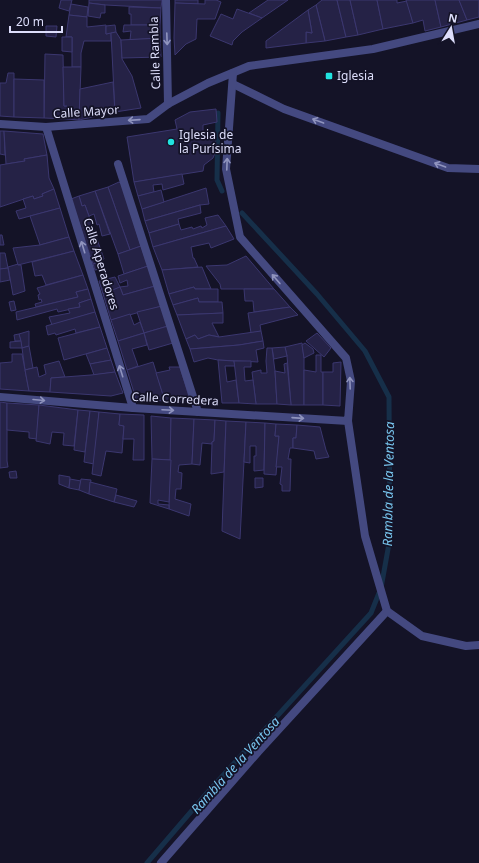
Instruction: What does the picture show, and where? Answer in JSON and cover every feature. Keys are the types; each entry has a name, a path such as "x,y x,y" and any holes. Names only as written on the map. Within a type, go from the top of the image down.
{"street":[{"name":"Calle Rambla","path":"166,0 168,104"},
{"name":"Calle Mayor","path":"0,124 46,127 148,119 168,104 249,66 373,50 479,24"},
{"path":"233,73 226,169 240,237 346,358 351,381 348,422 365,536 387,611 422,636 466,646 479,645"},
{"path":"233,84 284,109 448,168 479,169"},
{"name":"Calle Aperadores","path":"46,127 133,408"},
{"path":"118,164 198,412"},
{"name":"Calle Corredera","path":"0,397 133,408 348,422"},
{"path":"161,863 258,752 387,611"}],"building":[{"path":"61,0 72,0 69,11 59,8"},
{"path":"89,0 162,0 161,8 106,5 89,3"},
{"path":"175,0 198,0 198,4 175,3"},
{"path":"205,0 216,0 221,2 215,19 197,19 196,39 186,44 175,55 175,3 205,4"},
{"path":"268,0 288,0 262,18 249,13"},
{"path":"322,0 337,0 346,37 325,41 316,5"},
{"path":"337,0 350,0 358,35 346,37"},
{"path":"350,0 377,0 383,29 358,35"},
{"path":"377,0 397,0 397,3 407,1 413,23 383,29"},
{"path":"406,0 435,0 441,27 425,31 423,20 413,23"},
{"path":"435,0 459,0 467,20 441,27"},
{"path":"459,0 479,0 479,17 467,20"},
{"path":"89,3 105,5 105,13 101,13 100,18 88,16"},
{"path":"71,4 88,7 87,17 69,15"},
{"path":"316,5 325,41 306,43 306,32 312,33 308,10"},
{"path":"129,7 161,8 160,25 131,25 131,14 129,14"},
{"path":"237,9 262,18 242,32 233,41 232,45 210,36 221,14 233,19"},
{"path":"308,10 312,33 306,32 306,43 266,48 266,41"},
{"path":"69,15 87,17 87,27 106,25 106,34 111,33 111,41 84,41 81,53 81,67 72,67 72,37 66,37"},
{"path":"115,25 116,32 106,34 106,26"},
{"path":"124,25 160,25 160,38 130,40 131,31 123,32"},
{"path":"46,26 57,26 56,37 46,36"},
{"path":"116,32 121,40 122,59 132,76 141,108 115,112 111,33"},
{"path":"62,37 72,37 72,52 62,51"},
{"path":"160,38 161,57 122,58 121,40"},
{"path":"45,54 63,55 64,106 67,106 67,119 44,118"},
{"path":"63,67 81,67 79,120 67,119 67,106 64,106"},
{"path":"8,73 14,73 14,117 0,116 0,83 6,83"},
{"path":"14,79 44,80 44,118 14,117"},
{"path":"113,82 115,112 79,120 80,89"},
{"name":"Iglesia de la Purísima","path":"216,109 217,122 203,125 203,131 214,136 217,148 213,158 204,165 203,171 134,182 127,137 177,129 175,120 190,112"},
{"path":"0,131 4,131 5,155 0,154"},
{"path":"4,131 43,134 47,155 6,164"},
{"path":"47,155 49,178 54,189 42,194 43,196 34,199 33,196 0,207 0,165 25,161 24,159"},
{"path":"182,174 184,184 163,190 162,184 153,185 154,192 138,196 134,182"},
{"path":"119,182 122,184 141,246 130,250 108,187"},
{"path":"108,187 130,250 118,254 95,191"},
{"path":"206,188 209,204 200,205 145,221 142,209"},
{"path":"54,189 60,208 19,219 16,211 26,208 23,199 33,196 34,199 43,196 42,194"},
{"path":"161,190 164,202 142,209 138,196"},
{"path":"95,191 110,234 102,236 99,224 97,225 94,214 89,216 85,205 82,206 79,196"},
{"path":"79,196 82,206 85,205 104,259 93,264 71,199"},
{"path":"200,205 201,213 178,219 179,224 149,233 145,221"},
{"path":"60,208 69,237 40,245 30,216"},
{"path":"218,215 226,226 153,247 149,233 179,224 181,230 192,227 193,229 201,226 202,228 207,225 205,218"},
{"path":"226,226 234,239 211,248 209,243 191,247 193,258 198,267 162,270 153,247"},
{"path":"0,235 2,235 4,245 0,245"},
{"path":"69,237 74,251 18,265 13,248 40,245"},
{"path":"141,246 148,266 124,274 118,254"},
{"path":"74,251 83,275 46,285 42,275 35,276 32,262"},
{"path":"0,253 5,253 8,268 0,269"},
{"path":"246,256 274,289 221,289 220,284 206,266 227,265"},
{"path":"101,261 104,268 95,270 93,264"},
{"path":"18,264 21,265 25,291 13,295 8,267"},
{"path":"148,266 155,286 123,295 120,287 128,286 127,280 120,283 118,276"},
{"path":"202,267 211,289 195,289 194,287 169,294 162,270"},
{"path":"8,268 10,280 0,282 0,269"},
{"path":"83,275 88,289 76,292 78,297 36,307 35,304 42,302 41,299 39,300 38,295 40,294 37,288"},
{"path":"115,277 120,287 103,294 99,281"},
{"path":"155,286 162,306 111,320 103,294 120,287 123,295"},
{"path":"194,287 195,289 218,289 218,302 199,302 198,298 173,305 169,294"},
{"path":"88,289 91,299 79,303 80,307 58,312 57,309 17,320 16,312 78,297 76,292"},
{"path":"244,289 274,289 290,307 254,312 253,301 245,301"},
{"path":"198,298 199,302 222,302 223,313 177,315 173,305"},
{"path":"91,299 95,312 52,325 49,317 70,313 68,309 80,307 79,303"},
{"path":"14,301 16,310 11,311 9,302"},
{"path":"162,306 168,326 144,333 137,312"},
{"path":"290,307 298,315 260,325 261,331 251,333 248,313"},
{"path":"95,312 100,327 76,333 75,329 56,335 55,333 48,335 46,326"},
{"path":"223,313 223,323 212,323 219,337 209,335 198,339 195,335 186,339 177,315"},
{"path":"130,314 134,325 140,322 144,333 118,341 111,320"},
{"path":"168,326 173,343 149,350 144,333"},
{"path":"100,327 107,348 64,360 58,338"},
{"path":"29,331 29,346 22,348 19,334"},
{"path":"261,331 263,341 239,345 190,349 186,339 195,335 198,339 209,335 219,337"},
{"path":"144,333 147,345 132,349 138,366 127,370 118,341"},
{"path":"317,333 331,348 324,357 306,341"},
{"path":"19,334 21,341 15,341 14,335"},
{"path":"21,341 22,348 10,348 10,342"},
{"path":"263,341 264,348 256,350 258,362 208,358 194,362 190,349 239,345"},
{"path":"302,343 304,358 304,405 291,405 285,347"},
{"path":"305,343 313,349 314,353 304,358 302,345"},
{"path":"29,346 33,368 25,370 22,348"},
{"path":"285,347 287,356 274,359 272,348"},
{"path":"107,348 111,360 90,364 86,354"},
{"path":"267,348 272,348 277,404 256,404 252,372 261,370 261,373 267,373"},
{"path":"12,354 22,354 29,391 0,389 0,363 12,362"},
{"path":"316,355 321,355 321,372 323,372 323,405 304,405 304,370 316,372"},
{"path":"111,360 115,372 94,375 90,364"},
{"path":"218,360 234,361 235,366 225,366 227,382 236,380 239,403 222,403"},
{"path":"59,361 65,377 51,378 50,392 29,391 25,370 37,367 39,377 46,374 44,365"},
{"path":"234,361 251,361 251,367 244,367 245,381 253,380 256,404 239,403"},
{"path":"153,362 165,401 136,399 127,370"},
{"path":"341,362 340,406 323,405 323,372 333,372 333,363"},
{"path":"287,363 291,405 277,404 275,371 285,373 284,364"},
{"path":"169,367 180,367 190,400 188,402 165,401 156,373 170,370"},
{"path":"115,372 123,393 111,396 50,392 51,378"},
{"path":"0,402 7,403 8,467 0,468"},
{"path":"7,403 39,405 37,439 29,438 29,432 7,430"},
{"path":"39,405 78,410 74,446 63,445 64,433 52,432 50,444 36,441"},
{"path":"78,410 90,411 85,452 74,450"},
{"path":"90,411 99,412 94,464 84,462"},
{"path":"99,412 120,414 119,425 124,426 122,453 106,451 101,476 92,474"},
{"path":"120,414 144,415 144,460 133,460 134,439 123,439 124,426 119,425"},
{"path":"151,416 171,418 171,460 152,459"},
{"path":"171,418 194,419 192,464 179,465 178,472 182,473 181,489 176,489 175,499 191,504 189,516 169,509"},
{"path":"194,419 215,420 214,441 212,444 202,443 200,465 192,464"},
{"path":"215,420 226,421 224,472 211,474 212,442 214,441"},
{"path":"226,421 246,422 240,539 222,531"},
{"path":"246,422 265,423 264,470 254,471 256,446 250,446 250,463 244,462"},
{"path":"265,423 276,424 275,436 279,436 276,475 264,474"},
{"path":"276,424 297,425 296,438 293,438 293,448 290,448 288,459 291,459 290,491 282,491 282,485 280,484 282,467 276,467 279,436 275,436"},
{"path":"297,425 320,427 329,457 316,459 314,451 293,448 293,438 296,438"},
{"path":"152,459 171,460 169,502 158,500 158,504 169,505 169,509 150,503"},
{"path":"16,471 17,478 10,478 9,472"},
{"path":"59,475 70,477 69,488 59,484"},
{"path":"255,478 263,478 263,487 255,488"},
{"path":"70,479 81,481 79,490 69,488"},
{"path":"81,479 91,480 89,494 79,490"},
{"path":"90,482 117,489 114,502 89,494"},
{"path":"116,495 137,501 134,507 114,502"}],"waterway":[{"name":"Rambla de la Ventosa","path":"218,113 217,180 222,191"},
{"name":"Rambla de la Ventosa","path":"147,863 207,793 371,613 381,588 390,538 389,397 365,351 317,294 242,213"}],"place":[{"name":"Iglesia","path":"329,76"},
{"name":"Iglesia de la Purísima","path":"171,142"}]}
